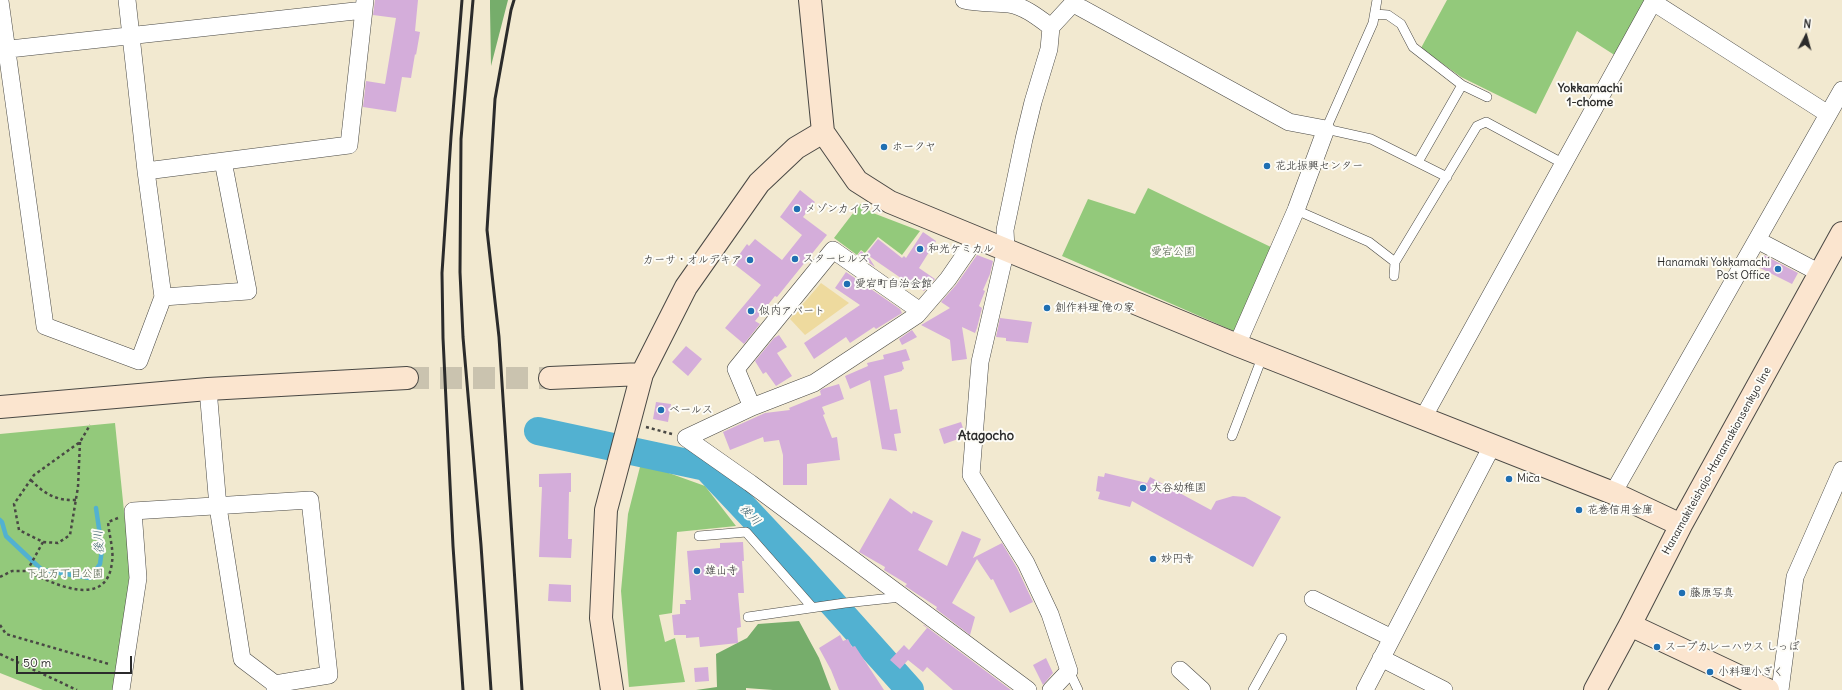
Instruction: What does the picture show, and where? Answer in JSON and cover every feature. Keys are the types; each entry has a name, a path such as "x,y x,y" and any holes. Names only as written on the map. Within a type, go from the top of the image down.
{"street":[{"path":"0,1 3,50 45,326 139,361 163,297 146,171 127,0"},
{"path":"810,0 823,132 856,181 890,202 1237,345 1613,493 1681,525"},
{"path":"964,0 1010,4 1030,13 1051,27"},
{"path":"1423,418 1653,1 1828,114"},
{"path":"1051,690 1069,671 1050,614 1026,563 971,475 980,362 1006,249 1005,230 1033,102 1049,49 1051,27 1075,2 1289,122 1326,129 1296,210 1237,345"},
{"path":"3,50 131,36 365,5 349,144 146,171"},
{"path":"1613,493 1842,90"},
{"path":"612,690 601,618 606,510 642,374 686,287 760,183 796,148 823,132"},
{"path":"163,297 248,291 223,161"},
{"name":"Hanamakiteishajo-Hanamakionsenkyo line","path":"1595,690 1681,525 1842,233"},
{"path":"977,237 948,279 920,311 885,337 814,383 752,407 686,438 750,483 901,597 1028,690"},
{"path":"1757,240 1820,273"},
{"path":"752,407 736,369 833,250 920,311"},
{"path":"550,378 642,374"},
{"path":"0,408 208,389 407,378"},
{"path":"121,690 138,578 133,511 218,507 310,500 329,675 275,687 242,659 218,507 208,389"},
{"path":"1365,690 1492,446"},
{"path":"1780,690 1795,577 1842,470"},
{"path":"1313,599 1392,638"},
{"path":"1630,625 1768,690"},
{"path":"1381,658 1444,690"},
{"path":"1180,670 1202,690"}],"lane":[{"path":"1377,0 1373,23 1326,129 1371,139 1446,177"},
{"path":"1375,14 1388,15 1401,24 1414,47 1462,85 1487,97"},
{"path":"1418,162 1462,85"},
{"path":"1394,276 1395,262 1478,126 1486,122 1564,164"},
{"path":"1296,210 1369,242 1395,262"},
{"path":"1232,436 1263,355"},
{"path":"699,536 746,532 812,607"},
{"path":"748,617 812,607 901,597"},
{"path":"1253,690 1282,638"},
{"path":"1069,671 1078,690"}],"path":[{"path":"80,442 76,500 70,535 58,543 43,542 19,530 14,504 34,475 80,442 90,425"},
{"path":"626,436 686,438"},
{"path":"31,480 40,490 63,501 76,500"},
{"path":"0,577 12,571 27,571 53,584 79,591 97,588 108,577 113,562 108,522 133,511"},
{"path":"27,571 43,542"},
{"path":"0,625 6,634 113,665"},
{"path":"0,654 77,690"}],"green space":[{"path":"490,0 508,0 491,66 490,8"},
{"path":"1447,0 1646,0 1616,56 1577,31 1536,114 1461,77 1421,48"},
{"name":"愛宕公園","path":"1148,188 1275,249 1236,332 1062,256 1088,199 1135,214"},
{"path":"860,204 873,213 920,231 902,255 878,237 865,253 861,250 857,255 834,238"},
{"name":"下北万丁目公園","path":"115,423 130,570 117,690 43,690 0,673 0,434"},
{"path":"641,463 705,486 736,526 677,532 672,613 659,615 665,642 675,638 685,682 629,687 621,591 628,514"},
{"path":"799,621 819,658 831,690 773,690 746,688 746,690 696,690 717,687 716,654 747,638 758,624"}],"sand":[{"path":"821,283 849,303 805,335 790,319"}],"building":[{"path":"375,0 418,0 415,31 420,32 416,55 415,54 411,78 402,77 396,112 363,107 366,81 385,84 396,18 373,15"},
{"path":"800,190 815,202 803,217 827,235 777,297 775,296 755,321 760,324 744,344 725,328 761,285 734,264 741,256 739,255 747,244 749,246 755,239 782,260 802,235 780,217"},
{"path":"923,232 936,241 919,268 935,279 924,291 912,283 911,285 866,254 878,239 902,258 904,256 906,258"},
{"path":"861,251 868,256 875,267 858,255"},
{"path":"977,255 993,261 990,274 983,290 985,291 979,306 982,308 975,333 962,327 967,359 952,361 950,340 921,325 950,308 941,302 956,285"},
{"path":"1764,255 1798,273 1792,284 1758,267"},
{"path":"846,272 900,309 902,313 876,329 874,327 850,343 846,337 814,359 804,343 860,305 835,288"},
{"path":"1000,318 1032,322 1028,343 1006,341 1006,338 996,337"},
{"path":"912,330 917,337 902,345 899,339"},
{"path":"779,335 787,347 777,353 792,376 776,386 766,372 763,374 755,361 774,338"},
{"path":"686,346 702,359 688,376 672,362"},
{"path":"906,349 910,360 902,362 904,369 902,371 884,376 890,410 897,409 901,433 894,434 897,451 882,449 870,380 850,389 845,376 868,366 867,363 884,359 883,355"},
{"path":"839,384 844,399 822,407 825,414 823,415 832,438 837,437 840,460 807,464 807,485 783,485 783,455 779,440 764,442 763,437 730,450 723,432 765,413 790,410 789,408 821,395 820,391 822,389"},
{"path":"656,402 671,404 668,422 653,419"},
{"path":"961,422 964,437 944,444 939,429"},
{"path":"571,473 568,539 572,539 571,558 539,557 542,487 539,487 539,474"},
{"path":"1105,473 1147,483 1150,477 1211,510 1216,501 1233,496 1245,497 1281,517 1253,567 1132,501 1130,507 1098,499 1100,492 1096,491 1098,476 1104,477"},
{"path":"890,498 912,514 913,511 933,521 918,550 947,566 962,531 981,539 973,558 1002,543 1017,568 1033,602 1010,613 993,579 991,580 977,559 952,603 975,617 970,635 936,609 937,607 905,586 907,584 884,570 885,567 859,552"},
{"path":"743,542 744,561 742,561 744,593 738,593 741,627 737,628 738,643 700,647 699,637 686,638 686,635 674,635 672,615 680,614 680,604 686,604 685,600 691,600 687,551 720,548 720,543"},
{"path":"549,584 571,585 571,602 548,601"},
{"path":"923,625 1011,690 953,690 927,667 923,672 908,660 900,669 890,660 904,645 909,650 927,628"},
{"path":"840,635 843,641 848,639 852,647 855,646 884,690 839,690 831,670 819,648"},
{"path":"1046,658 1053,673 1043,685 1033,665"},
{"path":"708,667 709,681 695,682 694,668"}],"waterway":[{"name":"後川","path":"538,431 706,467 800,567 910,690"},
{"name":"後川","path":"0,520 6,536 42,570 90,578 100,564 102,549 96,508"}],"tunnel":[{"path":"407,378 550,378"}],"railway":[{"path":"462,0 442,273 443,338 453,546 463,690"},
{"path":"473,0 461,139 460,272 463,337 481,545 491,690"},
{"path":"514,0 495,99 487,230 499,337 522,690"}],"place":[{"name":"ホークヤ","path":"884,147"},
{"name":"花北振興センター","path":"1267,166"},
{"name":"メゾンカイラス","path":"797,209"},
{"name":"和光ケミカル","path":"920,249"},
{"name":"スターヒルズ","path":"795,259"},
{"name":"カーサ・オルデキア","path":"750,260"},
{"name":"Hanamaki Yokkamachi Post Office","path":"1778,269"},
{"name":"愛宕町自治会館","path":"847,284"},
{"name":"創作料理 俺の家","path":"1047,308"},
{"name":"似内アパート","path":"751,311"},
{"name":"ベールス","path":"661,410"},
{"name":"Mica","path":"1509,479"},
{"name":"大谷幼稚園","path":"1143,488"},
{"name":"花巻信用金庫","path":"1579,510"},
{"name":"妙円寺","path":"1153,559"},
{"name":"雄山寺","path":"697,571"},
{"name":"藤原写真","path":"1682,593"},
{"name":"スープカレーハウス しっぽ","path":"1657,647"},
{"name":"小料理小ぎく","path":"1710,672"}],"district":[{"name":"Yokkamachi 1-chome","path":"1590,96"},
{"name":"Atagocho","path":"986,436"}]}
